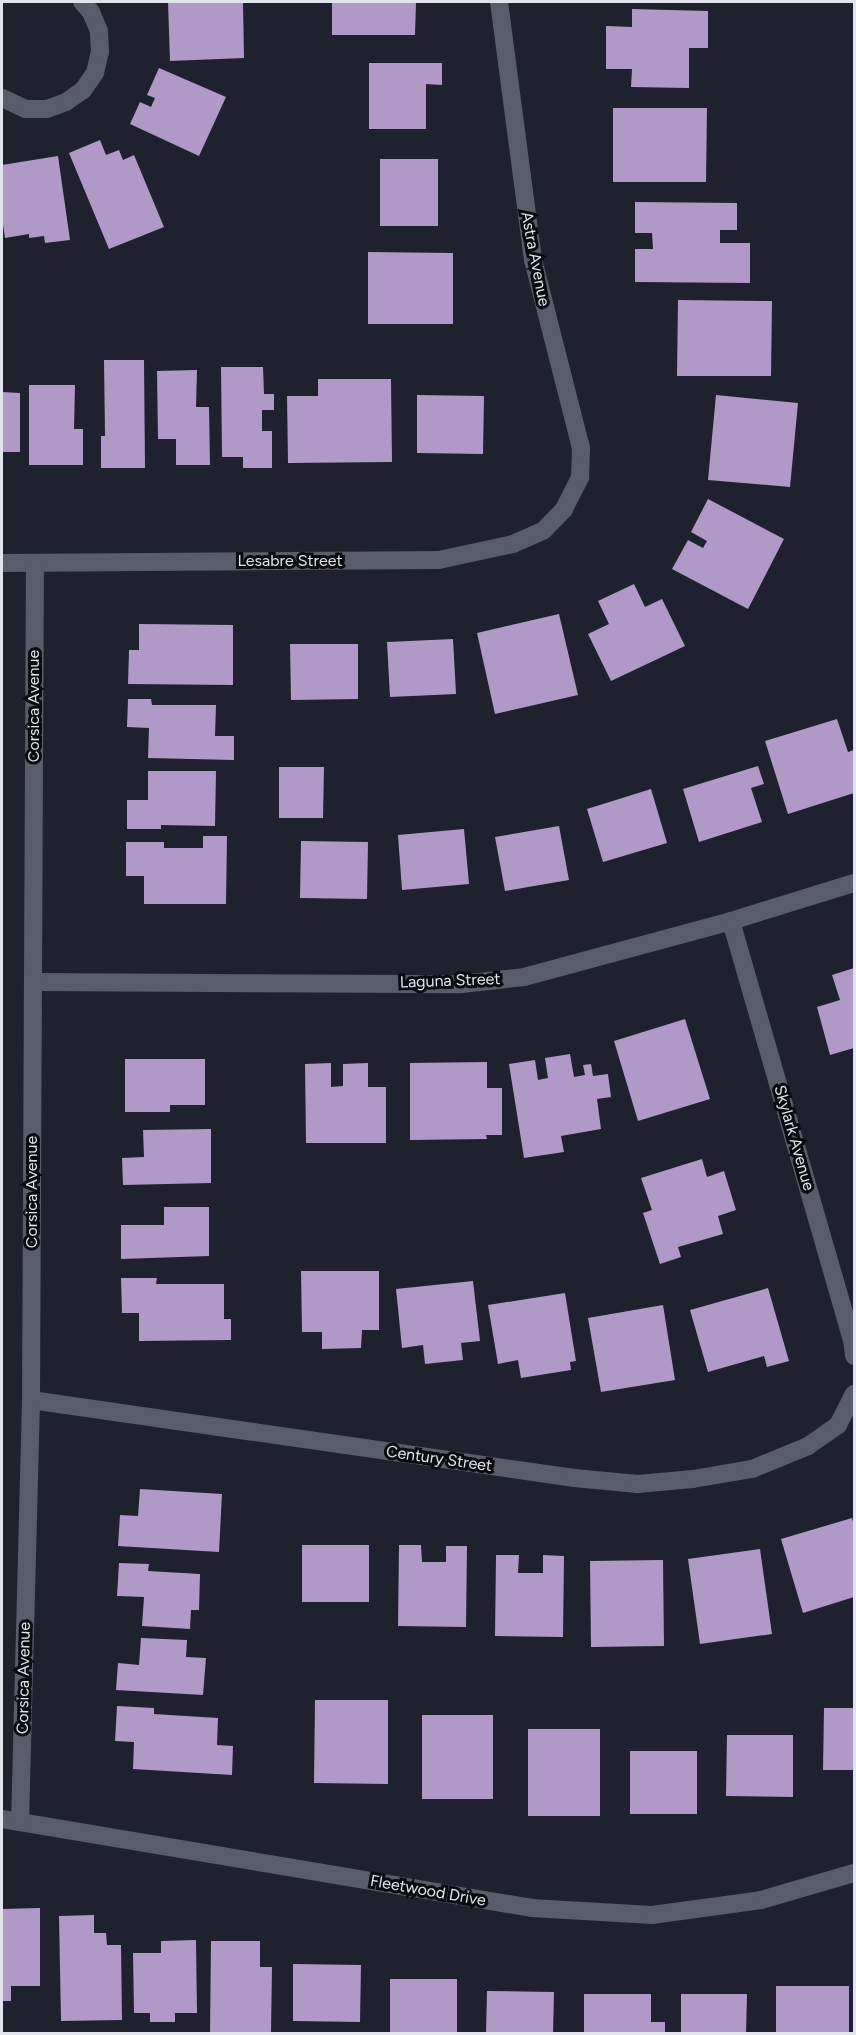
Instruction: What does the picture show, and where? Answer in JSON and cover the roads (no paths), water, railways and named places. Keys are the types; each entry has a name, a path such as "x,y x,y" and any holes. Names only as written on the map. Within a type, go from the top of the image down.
{"street":[{"path":"2,98 26,108 46,109 66,102 83,90 95,72 100,52 99,31 91,12 82,2"},
{"name":"Astra Avenue","path":"499,2 533,260 580,448 580,477 564,509"},
{"name":"Lesabre Street","path":"2,563 439,560 513,544 544,530 564,509"},
{"name":"Corsica Avenue","path":"21,1822 31,1400 36,562"},
{"name":"Laguna Street","path":"33,982 461,984 524,977 731,921 855,883"},
{"name":"Skylark Avenue","path":"731,921 855,1356"},
{"name":"Century Street","path":"31,1400 574,1478 638,1484 693,1479 752,1468 808,1446 838,1425 855,1394"},
{"name":"Fleetwood Drive","path":"2,1819 532,1908 652,1915 761,1900 855,1873"}]}
